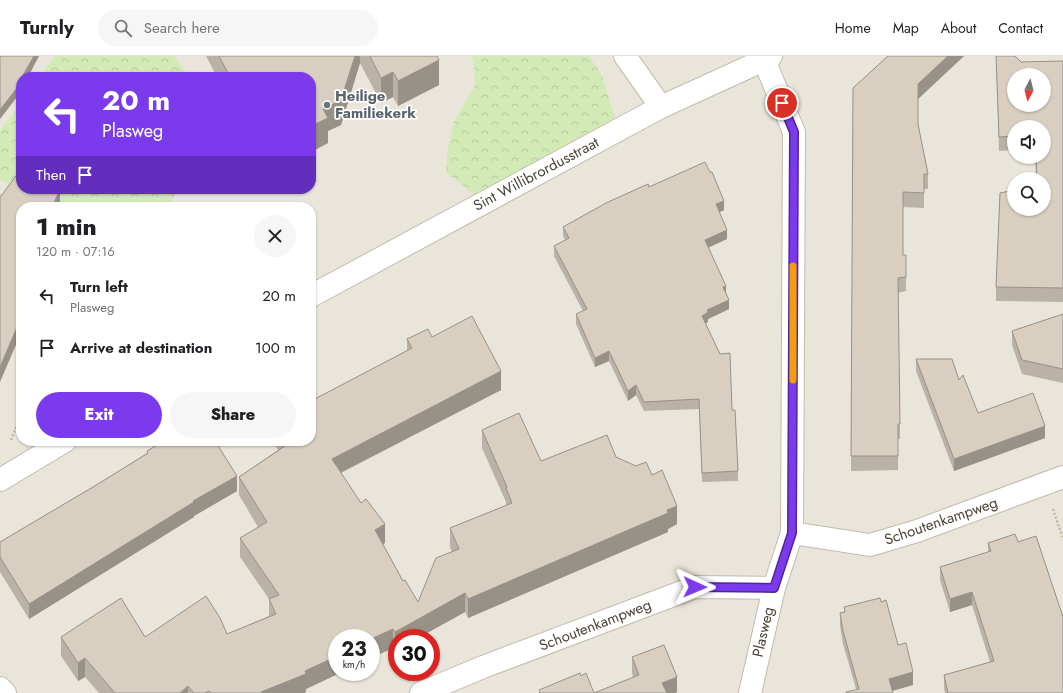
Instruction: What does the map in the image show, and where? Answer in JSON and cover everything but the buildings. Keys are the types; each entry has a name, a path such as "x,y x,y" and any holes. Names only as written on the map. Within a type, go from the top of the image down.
{"street":[{"path":"625,56 661,107"},
{"name":"Sint Willibrordusstraat","path":"316,293 661,107 767,58"},
{"name":"Plasweg","path":"750,693 774,588 792,533 794,132 767,58"},
{"path":"0,480 57,446"},
{"name":"Schoutenkampweg","path":"792,533 870,545 917,531 1063,477"},
{"name":"Schoutenkampweg","path":"421,693 483,667 695,587 774,588"},
{"path":"0,688 5,693"}],"shaded area":[{"path":"0,56 1063,56 1063,693 0,693"}],"green space":[{"path":"55,56 174,56 185,72 44,72"},
{"path":"470,56 589,56 602,76 615,118 474,195 446,172 448,147 454,122 475,85 473,60"},
{"path":"16,109 16,189 0,179 0,131"},
{"path":"25,194 175,194 171,202 39,202"}],"slow traffic":[{"path":"793,266 793,380"}],"place":[{"name":"Heilige Familiekerk","path":"327,105"}],"route":[{"path":"695,587 774,588 792,533 794,132 782,103"}]}
